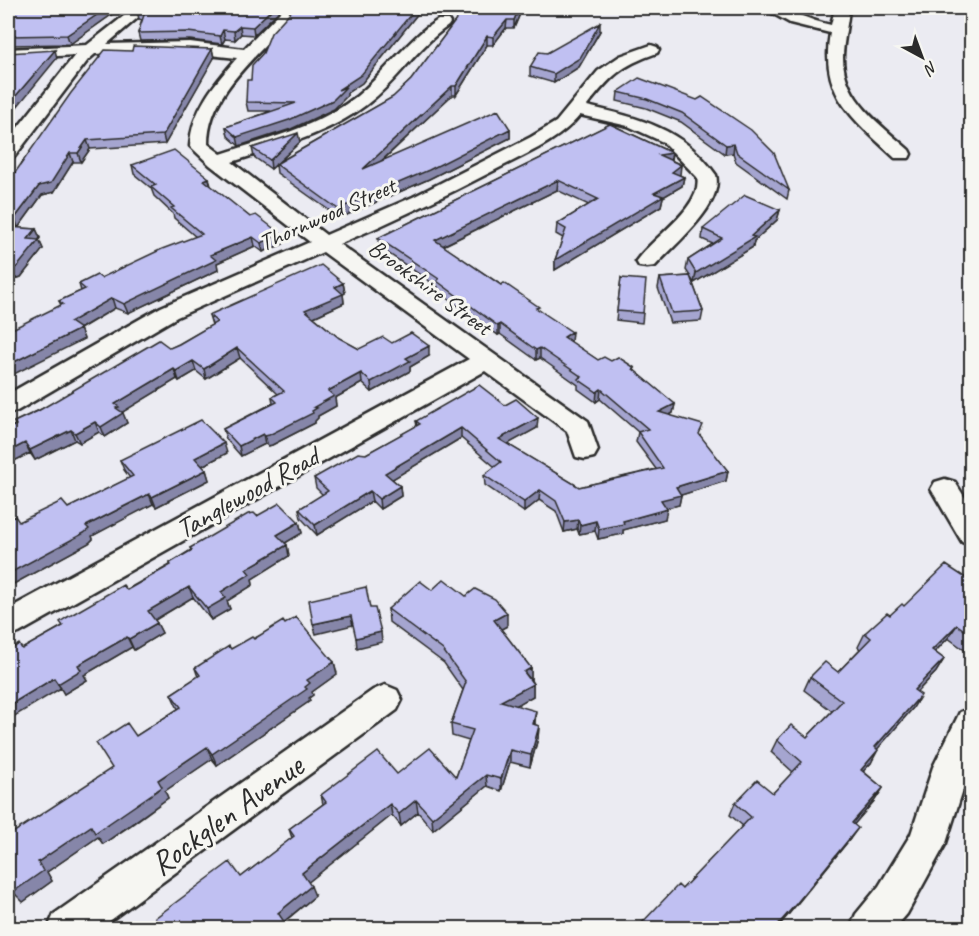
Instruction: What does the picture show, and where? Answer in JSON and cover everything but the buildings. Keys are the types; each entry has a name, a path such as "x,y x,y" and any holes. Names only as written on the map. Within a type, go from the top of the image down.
{"street":[{"path":"8,153 90,50 142,8"},
{"name":"Brookshire Street","path":"292,8 246,54 200,122 197,138 199,146 324,243 579,427 585,450"},
{"path":"770,8 793,21 817,28 838,30"},
{"path":"842,8 835,64 840,86 858,111 902,154"},
{"path":"217,161 312,127 352,106 386,78 427,32 443,22"},
{"path":"8,54 179,47 246,54"},
{"name":"Thornwood Street","path":"8,405 169,312 420,201 537,141 562,126 604,74 626,59 651,50"},
{"path":"577,109 634,122 669,138 706,175 708,183 702,203 647,261"},
{"name":"Tanglewood Road","path":"8,624 486,360"},
{"path":"945,489 972,534"},
{"name":"Rockglen Avenue","path":"68,928 385,699"},
{"path":"870,928 893,900 927,843 951,767 972,723"}]}
